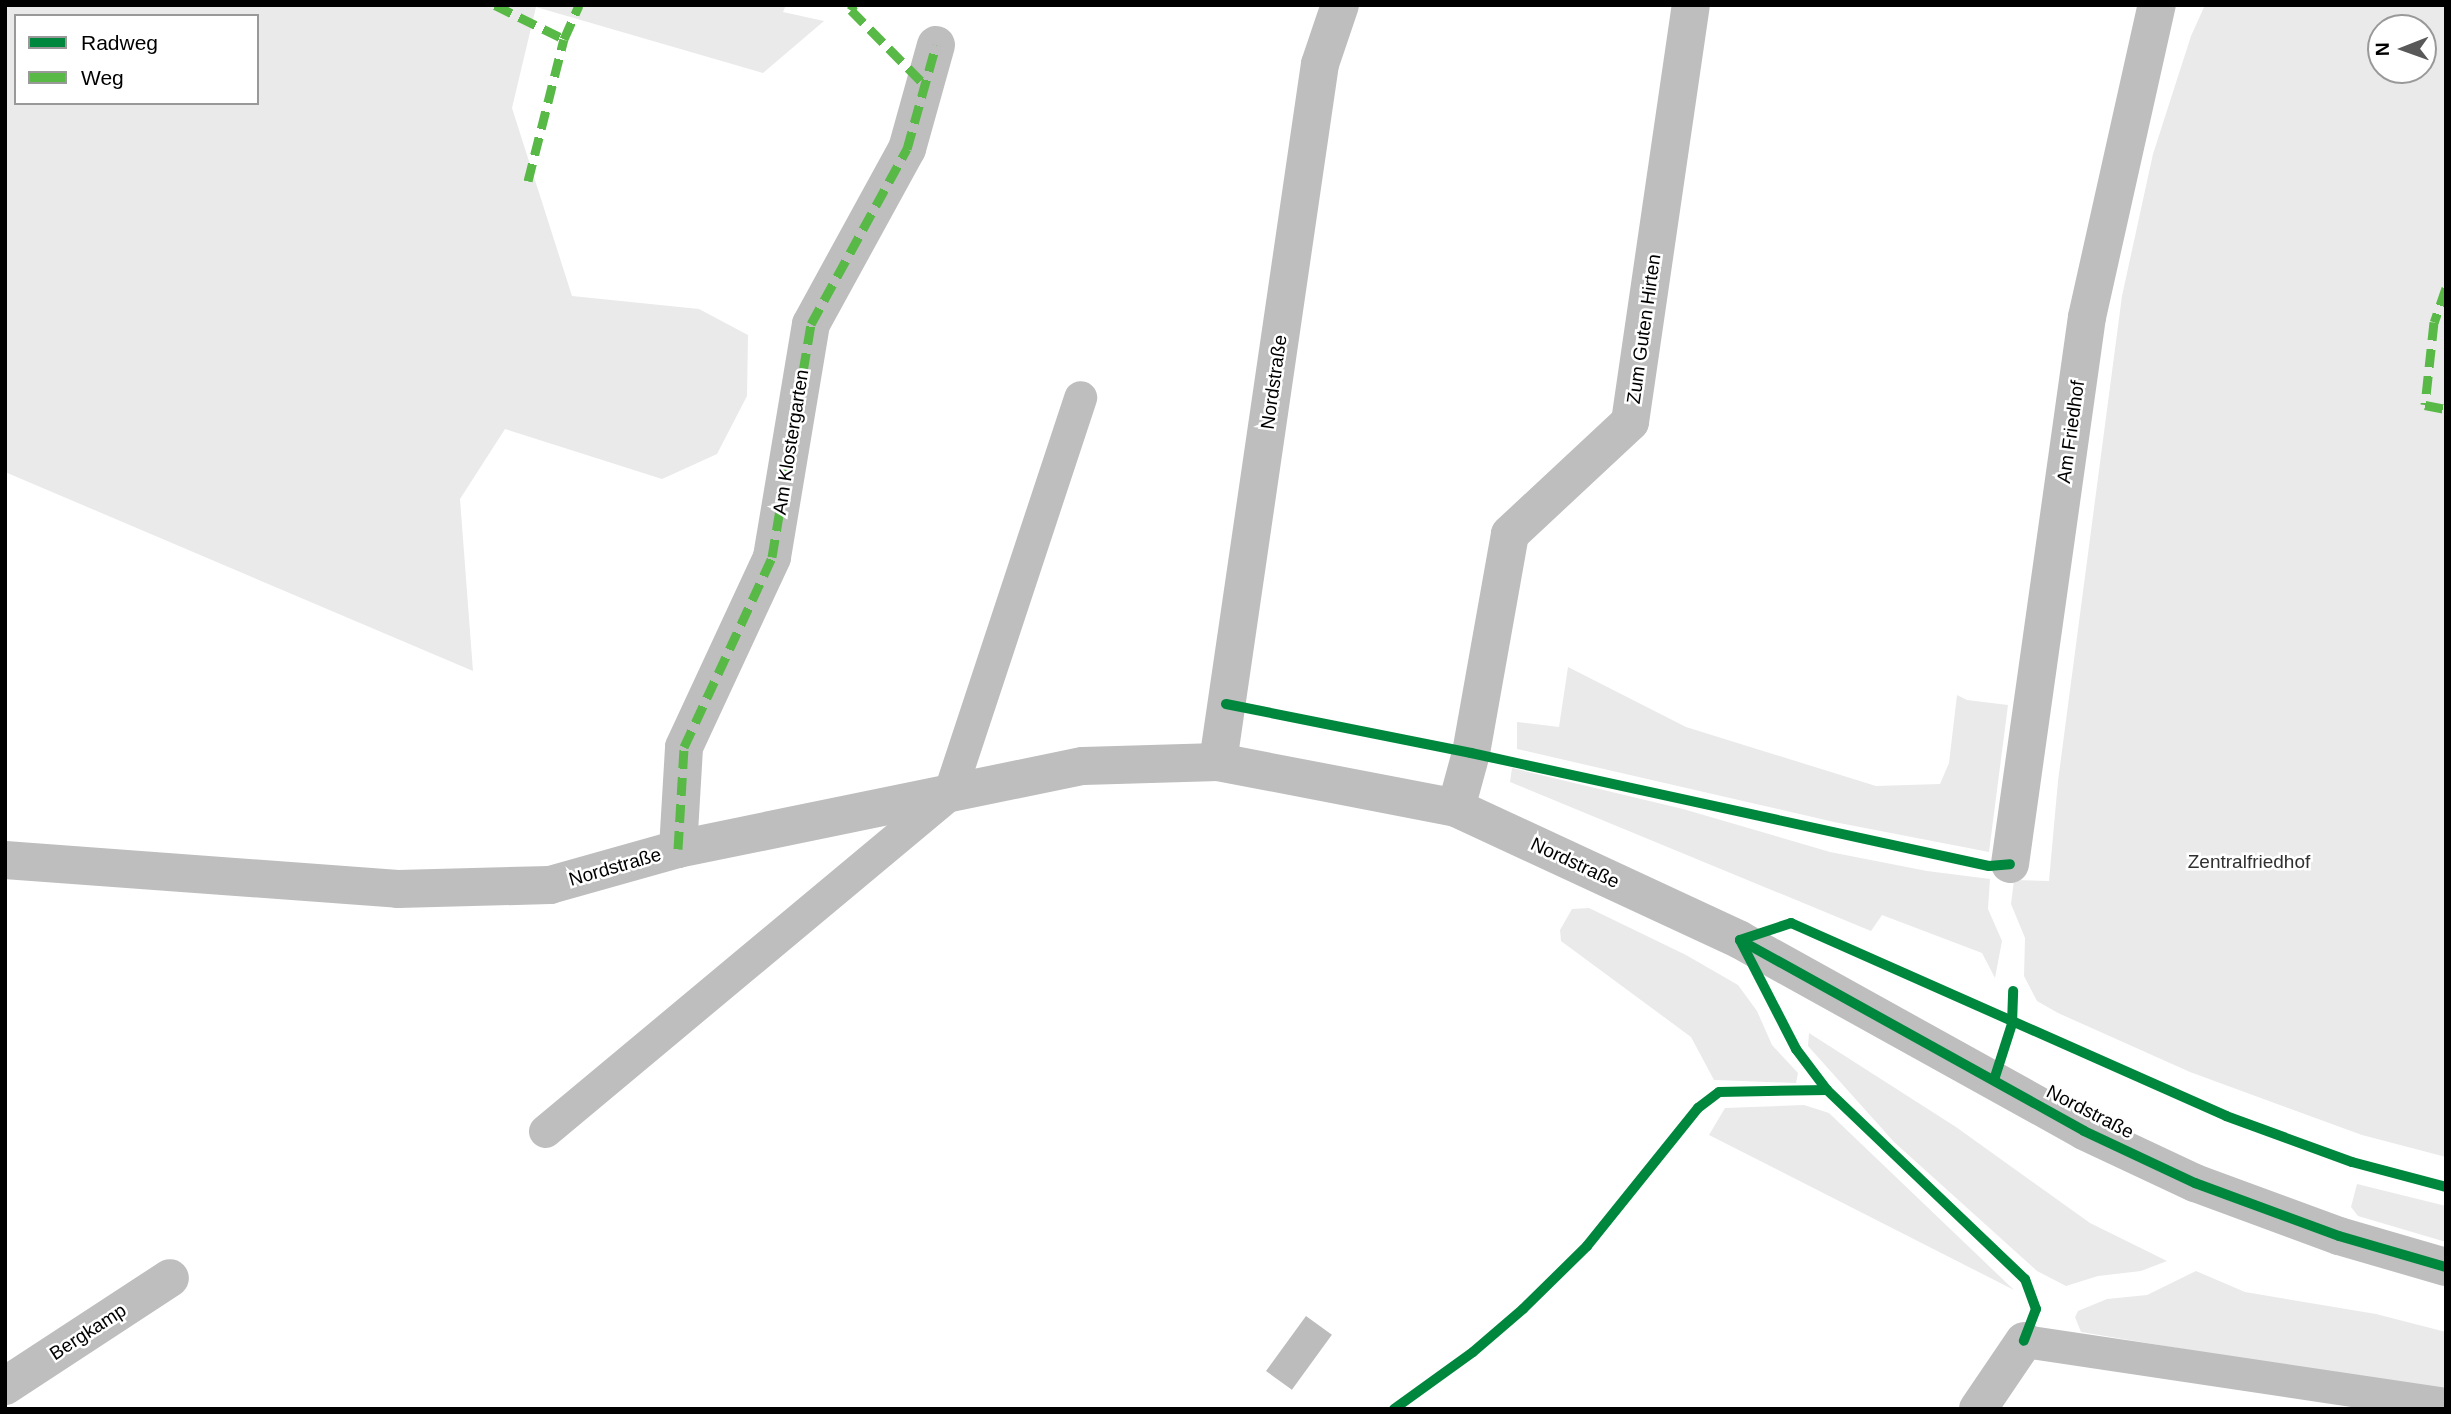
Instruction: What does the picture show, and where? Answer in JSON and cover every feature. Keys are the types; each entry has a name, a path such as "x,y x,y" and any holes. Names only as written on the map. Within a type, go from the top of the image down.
{"street":[{"name":"Nordstraße","path":"1218,762 1320,64 1340,5"},
{"name":"Zum Guten Hirten","path":"1456,808 1471,753 1510,534 1630,422 1691,5"},
{"name":"Am Friedhof","path":"2010,864 2087,317 2157,5"},
{"name":"Am Klostergarten","path":"678,849 684,747 772,557 811,324 907,149 936,45"},
{"name":"Nordstraße","path":"5,860 398,889 550,885 678,849 1083,766 1218,762 1456,808 1740,940 2084,1131 2195,1183 2339,1236 2446,1267"},
{"name":"Bergkamp","path":"5,1386 170,1278"},
{"path":"1978,1409 2024,1341"}],"lane":[{"path":"545,1131 949,794 1080,397"},
{"path":"2024,1341 2446,1404"}],"green space":[{"path":"5,5 786,5 783,12 824,21 763,73 536,7 512,108 572,296 699,309 748,335 747,396 717,454 662,479 505,429 460,499 473,671 5,472"},
{"name":"Zentralfriedhof","path":"2205,5 2446,5 2446,1157 2362,1135 2190,1072 2037,1001 2024,976 2025,938 2011,904 2014,880 2049,881 2058,781 2122,296 2153,154 2191,36"},
{"path":"1568,667 1686,727 1876,786 1940,784 1949,763 1957,695 1967,700 2008,705 1989,852 1834,822 1517,749 1517,722 1559,727"},
{"path":"1512,768 1683,809 1830,852 1927,871 1990,879 1988,909 2002,941 1995,978 1982,953 1882,915 1871,931 1510,782"},
{"path":"1589,908 1686,955 1738,985 1757,1011 1772,1045 1798,1073 1796,1083 1714,1080 1691,1037 1561,941 1560,930 1572,909"},
{"path":"1809,1033 1956,1127 2090,1223 2167,1261 2141,1271 2098,1276 2066,1286 2037,1271 1894,1142 1808,1046"},
{"path":"1804,1105 1829,1113 2014,1290 1709,1135 1725,1108"},
{"path":"2357,1184 2446,1206 2446,1242 2358,1216 2351,1207"},
{"path":"2196,1271 2245,1292 2376,1314 2446,1332 2446,1393 2081,1332 2075,1317 2078,1311 2107,1299 2147,1295"}],"shaded area":[{"path":"1306,1316 1332,1335 1292,1390 1266,1371"}],"marked path":[{"path":"495,5 564,39"},
{"path":"528,181 564,39 579,5"},
{"path":"854,5 851,10 925,85"},
{"path":"678,849 684,747 772,557 811,324 907,149 936,45"},
{"path":"2446,288 2434,322 2425,405 2446,409"}],"cycle path":[{"path":"1226,704 1471,753 1989,866 2010,864"},
{"path":"1740,940 1791,923 2226,1116 2352,1162 2446,1187"},
{"path":"1740,940 2084,1131 2195,1183 2339,1236 2446,1267"},
{"path":"1740,940 1796,1049 1827,1090 2025,1279 2036,1309 2024,1341"},
{"path":"1994,1080 2012,1024 2013,991"},
{"path":"1394,1409 1473,1352 1523,1309 1587,1246 1698,1108 1719,1092 1827,1090"}]}
